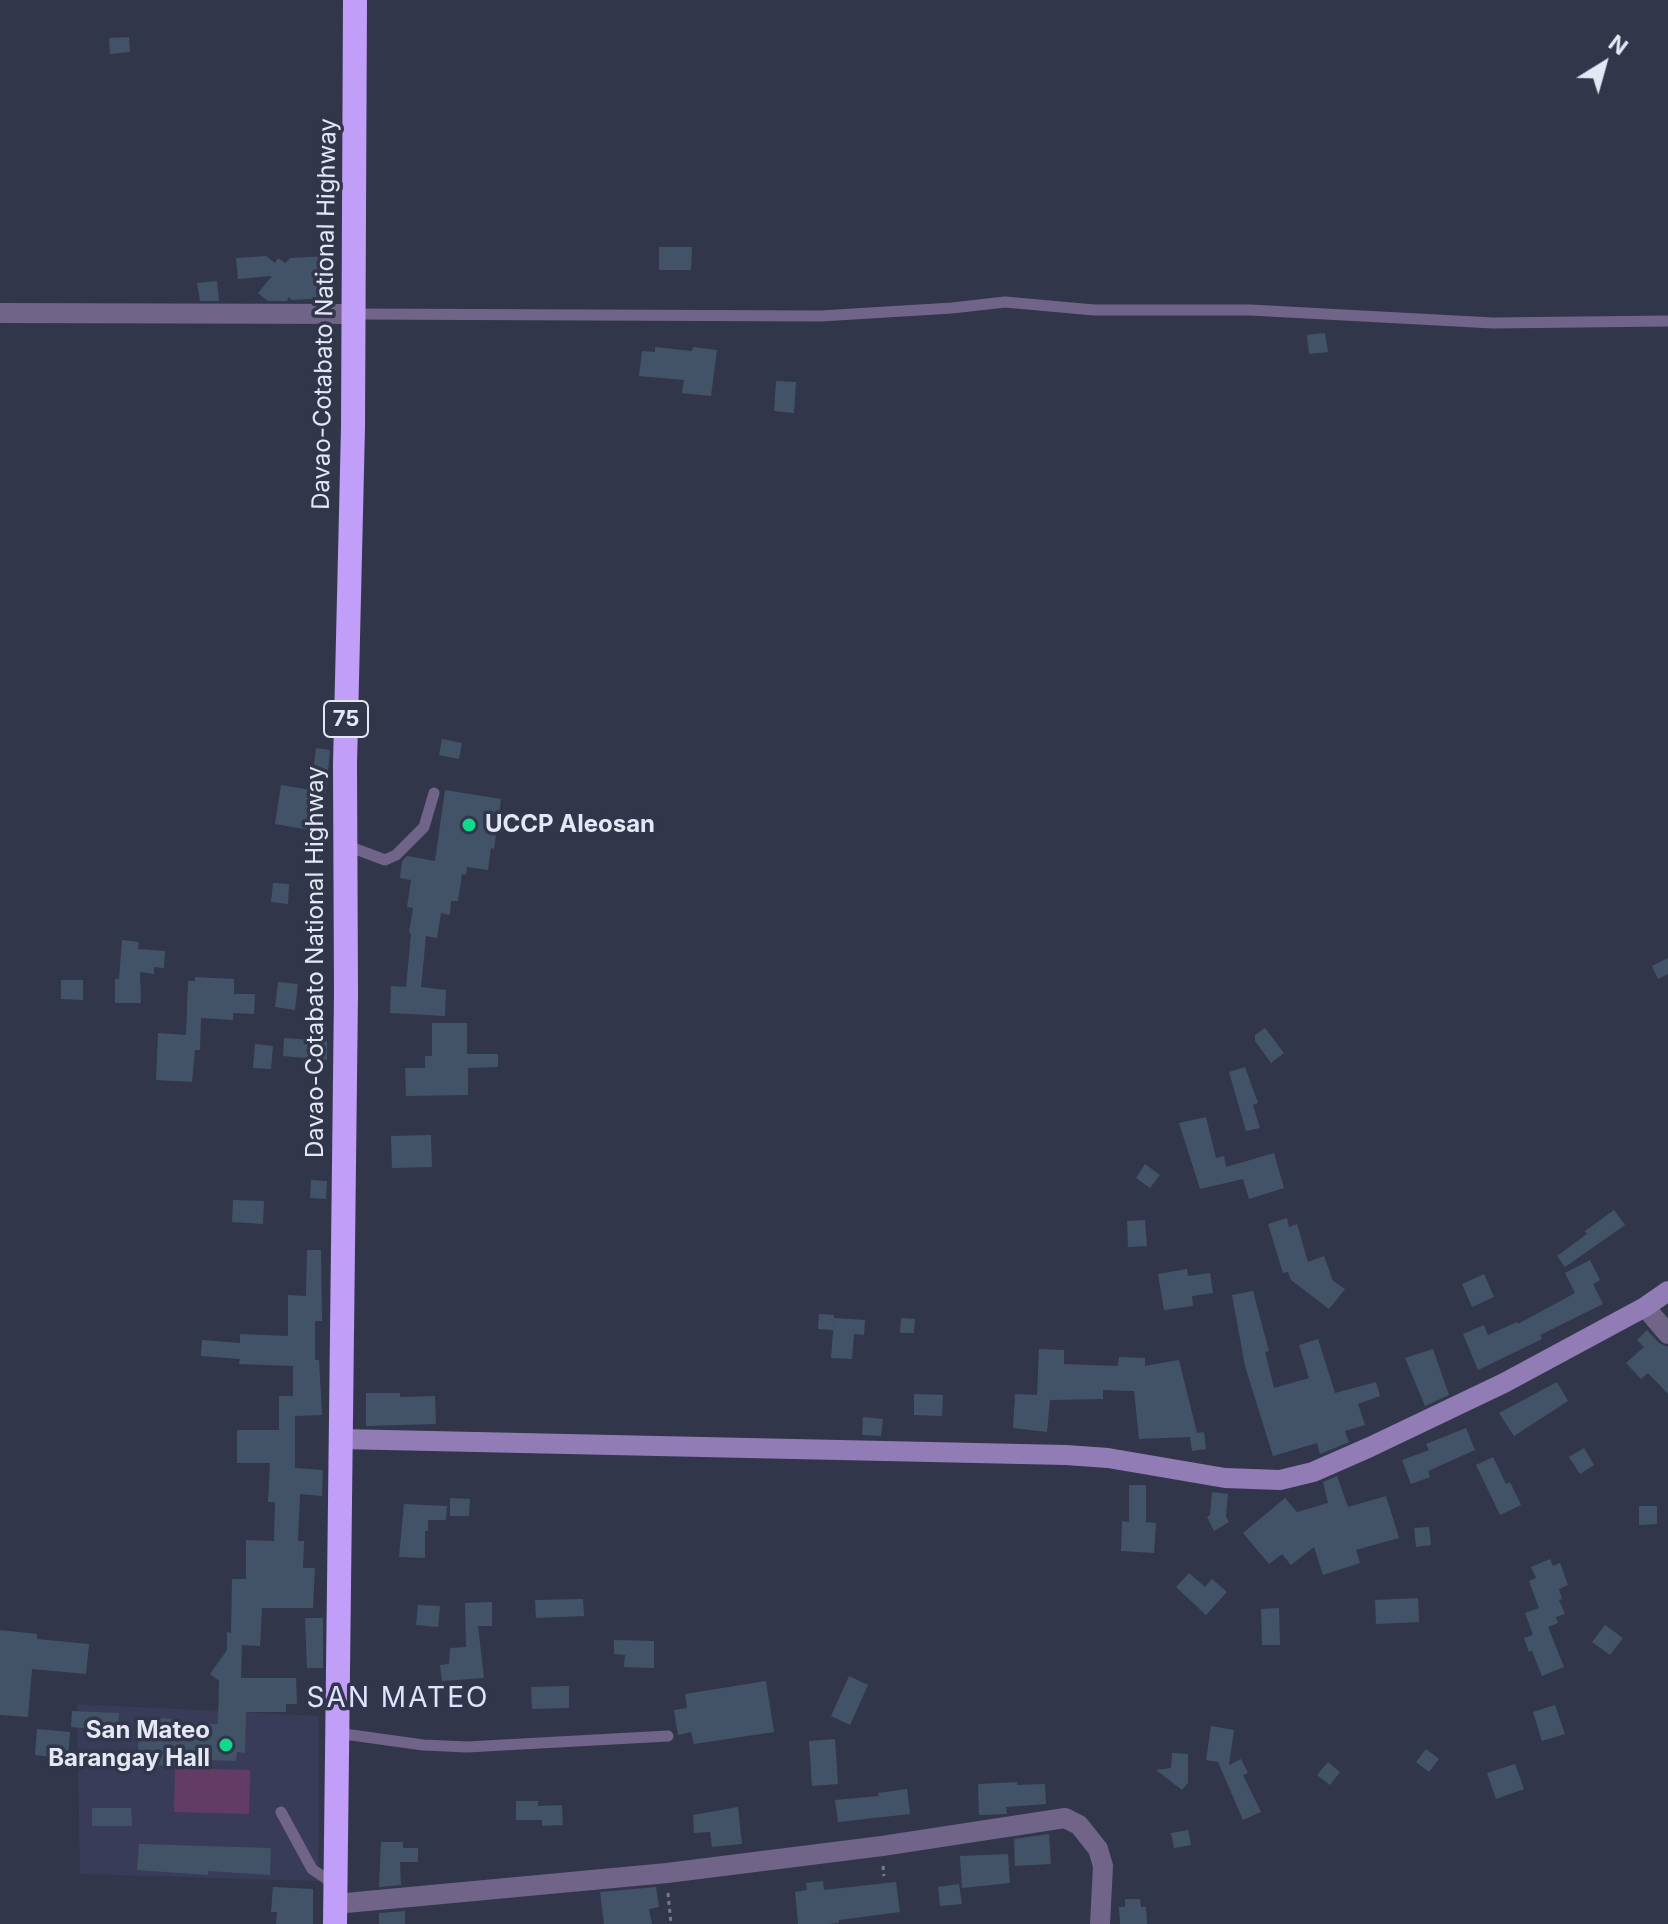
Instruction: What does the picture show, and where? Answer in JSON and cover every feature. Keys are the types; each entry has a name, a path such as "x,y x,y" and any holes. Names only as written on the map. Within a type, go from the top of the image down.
{"highway":[{"name":"Davao-Cotabato National Highway","path":"335,1904 355,0"}],"street":[{"path":"0,313 354,314"},
{"path":"340,1439 1066,1455 1108,1458 1225,1478 1280,1480 1313,1472 1504,1383 1645,1307 1668,1291"},
{"path":"1645,1307 1668,1334"},
{"path":"335,1904 667,1873 882,1846 1065,1818 1079,1825 1098,1849 1103,1866 1100,1924"}],"lane":[{"path":"354,314 821,316 1005,302 1094,310 1250,310 1493,323 1668,321"},
{"path":"344,844 385,860 396,855 424,827 434,793"},
{"path":"337,1733 423,1745 467,1747 668,1736"},
{"path":"281,1812 303,1857 335,1904"}],"path":[{"path":"667,1873 671,1924"}],"shaded area":[{"path":"77,1704 319,1716 318,1881 80,1874"},
{"path":"175,1768 250,1770 249,1814 174,1812"}],"building":[{"path":"129,37 130,52 110,54 109,38"},
{"path":"659,247 692,247 691,270 659,270"},
{"path":"266,256 275,263 278,258 285,263 290,258 330,256 331,276 325,276 327,298 292,300 289,297 287,301 268,301 258,293 272,276 238,279 236,258"},
{"path":"217,281 219,301 200,301 197,283"},
{"path":"1325,333 1328,352 1309,354 1307,335"},
{"path":"655,347 717,350 711,396 682,393 684,380 639,376 642,351 655,352"},
{"path":"776,381 796,382 794,413 774,411"},
{"path":"442,739 462,743 459,759 439,755"},
{"path":"316,748 330,750 326,793 323,793 316,831 275,824 281,785 311,790"},
{"path":"445,790 501,799 494,849 491,848 488,870 467,867 466,875 462,874 458,901 451,901 450,915 441,913 437,938 426,936 421,987 446,990 445,1016 390,1013 391,986 406,987 411,934 413,908 407,907 411,880 400,878 402,861 407,856 435,861"},
{"path":"309,837 325,848 318,860 301,850"},
{"path":"273,883 289,884 288,904 271,902"},
{"path":"122,940 139,942 138,949 165,951 164,968 154,967 154,974 140,972 141,1003 115,1003 115,979 119,979"},
{"path":"1668,958 1668,974 1658,979 1652,966"},
{"path":"195,977 234,979 234,994 255,994 254,1014 233,1013 233,1020 201,1018 200,1050 195,1050 192,1082 156,1080 158,1033 186,1035 188,981 195,981"},
{"path":"61,980 83,980 83,1000 61,999"},
{"path":"278,982 298,984 295,1010 275,1007"},
{"path":"432,1023 467,1023 467,1054 498,1054 498,1067 468,1068 468,1095 406,1096 405,1068 425,1068 425,1056 432,1056"},
{"path":"1265,1028 1284,1053 1271,1063 1255,1041 1255,1035"},
{"path":"284,1038 327,1041 327,1060 283,1056"},
{"path":"255,1044 273,1046 271,1069 253,1068"},
{"path":"1245,1067 1258,1103 1253,1105 1260,1128 1246,1131 1229,1072"},
{"path":"1206,1117 1216,1158 1224,1156 1226,1167 1274,1153 1284,1188 1249,1199 1243,1179 1200,1189 1179,1123"},
{"path":"431,1135 432,1167 392,1168 391,1136"},
{"path":"1145,1164 1160,1175 1150,1188 1136,1178"},
{"path":"311,1180 327,1181 326,1199 310,1198"},
{"path":"233,1200 264,1201 263,1224 232,1222"},
{"path":"1614,1210 1625,1225 1565,1267 1557,1256"},
{"path":"1287,1218 1289,1227 1297,1224 1308,1262 1324,1256 1333,1281 1345,1289 1329,1309 1291,1280 1288,1272 1283,1273 1268,1224"},
{"path":"1145,1220 1147,1246 1128,1247 1127,1221"},
{"path":"307,1250 321,1250 322,1321 315,1321 315,1360 319,1360 322,1415 295,1416 295,1468 323,1470 322,1496 300,1494 298,1541 304,1541 303,1568 315,1568 313,1608 262,1608 260,1646 242,1645 241,1678 296,1678 297,1704 286,1704 286,1712 246,1712 245,1753 237,1752 236,1761 204,1760 203,1767 148,1765 148,1752 138,1751 139,1730 149,1730 149,1718 218,1724 219,1681 210,1674 227,1650 227,1632 231,1633 232,1579 246,1579 246,1540 274,1541 275,1502 268,1502 270,1463 237,1463 237,1430 279,1430 279,1396 293,1396 293,1366 239,1364 240,1359 201,1356 202,1340 240,1343 240,1334 288,1336 288,1295 306,1296"},
{"path":"1590,1260 1600,1280 1593,1284 1603,1304 1540,1335 1542,1339 1478,1370 1463,1334 1484,1325 1488,1335 1518,1324 1575,1293 1565,1273"},
{"path":"1187,1269 1188,1276 1210,1273 1213,1293 1192,1296 1193,1306 1164,1310 1158,1274"},
{"path":"1484,1274 1494,1297 1472,1307 1462,1284"},
{"path":"1253,1291 1269,1351 1265,1352 1274,1388 1309,1378 1299,1345 1318,1339 1335,1393 1376,1382 1380,1396 1358,1404 1365,1425 1345,1431 1349,1442 1320,1454 1317,1443 1273,1456 1245,1366 1232,1295"},
{"path":"819,1314 834,1315 833,1330 818,1329"},
{"path":"834,1318 865,1320 864,1335 854,1334 852,1359 831,1358"},
{"path":"901,1318 915,1319 914,1333 900,1333"},
{"path":"1647,1330 1659,1343 1668,1347 1668,1394 1648,1373 1641,1379 1626,1363 1644,1347 1637,1340"},
{"path":"1039,1349 1064,1350 1064,1364 1118,1366 1119,1357 1145,1358 1145,1366 1179,1360 1197,1433 1204,1432 1206,1449 1192,1451 1190,1437 1139,1439 1134,1391 1103,1390 1103,1399 1050,1400 1047,1432 1013,1428 1015,1394 1037,1395"},
{"path":"1433,1349 1449,1395 1425,1406 1405,1358"},
{"path":"1557,1382 1568,1401 1514,1436 1499,1413"},
{"path":"366,1393 400,1393 400,1397 435,1396 436,1424 366,1426"},
{"path":"914,1394 943,1395 942,1416 914,1415"},
{"path":"863,1417 883,1419 881,1436 862,1435"},
{"path":"1466,1428 1475,1450 1428,1471 1430,1477 1411,1484 1402,1460 1429,1450 1426,1444"},
{"path":"1584,1448 1594,1465 1580,1474 1569,1457"},
{"path":"1493,1457 1521,1505 1500,1515 1476,1465"},
{"path":"1337,1476 1348,1507 1386,1496 1399,1538 1356,1550 1360,1563 1323,1575 1314,1547 1291,1565 1282,1554 1269,1564 1243,1533 1285,1498 1297,1512 1328,1503 1323,1482"},
{"path":"1129,1485 1146,1485 1146,1522 1156,1523 1154,1553 1121,1551 1122,1521 1129,1522"},
{"path":"1212,1492 1228,1494 1226,1517 1229,1522 1214,1531 1207,1517 1210,1515"},
{"path":"450,1498 470,1499 469,1516 450,1516"},
{"path":"404,1504 447,1506 446,1520 428,1520 425,1558 399,1557"},
{"path":"1639,1506 1657,1506 1657,1524 1639,1525"},
{"path":"1429,1527 1431,1545 1416,1547 1414,1528"},
{"path":"1550,1559 1553,1566 1560,1563 1568,1585 1559,1589 1562,1599 1559,1600 1565,1614 1556,1617 1558,1623 1548,1627 1564,1667 1542,1676 1524,1638 1533,1635 1525,1613 1539,1608 1529,1581 1536,1578 1531,1567"},
{"path":"1189,1573 1205,1587 1212,1579 1227,1592 1206,1615 1176,1587"},
{"path":"1418,1598 1419,1622 1376,1624 1375,1600"},
{"path":"583,1599 584,1616 536,1618 535,1600"},
{"path":"492,1602 492,1626 478,1626 484,1678 442,1681 440,1665 449,1664 450,1648 466,1647 465,1603"},
{"path":"418,1605 440,1606 438,1627 416,1625"},
{"path":"1279,1608 1280,1645 1262,1645 1261,1609"},
{"path":"305,1618 323,1618 323,1668 307,1668"},
{"path":"1605,1625 1623,1638 1610,1655 1592,1642"},
{"path":"0,1630 37,1634 37,1639 89,1644 86,1674 32,1669 28,1717 0,1715"},
{"path":"614,1640 654,1641 654,1668 624,1667 625,1655 614,1654"},
{"path":"849,1676 868,1685 850,1725 831,1716"},
{"path":"766,1681 774,1732 694,1744 691,1732 678,1735 674,1710 687,1708 685,1694"},
{"path":"569,1686 569,1708 532,1709 531,1687"},
{"path":"1555,1705 1565,1734 1542,1741 1533,1712"},
{"path":"72,1711 119,1713 118,1731 71,1727"},
{"path":"1211,1726 1234,1730 1229,1765 1241,1759 1248,1773 1243,1775 1261,1812 1243,1820 1218,1762 1206,1760"},
{"path":"37,1729 70,1732 68,1759 35,1755"},
{"path":"835,1739 838,1784 812,1786 809,1741"},
{"path":"1426,1749 1439,1759 1429,1772 1416,1762"},
{"path":"1172,1753 1188,1754 1188,1783 1182,1790 1156,1770 1171,1768"},
{"path":"1328,1762 1340,1772 1330,1785 1317,1775"},
{"path":"1515,1764 1524,1789 1496,1799 1487,1773"},
{"path":"1017,1782 1017,1785 1045,1784 1046,1804 1006,1807 1007,1814 979,1815 978,1784"},
{"path":"907,1789 910,1814 838,1822 835,1800 879,1796 878,1793"},
{"path":"516,1801 538,1801 538,1806 562,1805 563,1825 542,1826 542,1820 516,1820"},
{"path":"738,1807 742,1844 712,1847 710,1832 694,1833 693,1815"},
{"path":"92,1808 131,1808 132,1826 92,1826"},
{"path":"1188,1830 1191,1845 1174,1848 1171,1833"},
{"path":"1049,1834 1051,1864 1015,1866 1014,1839"},
{"path":"381,1842 403,1842 403,1848 418,1848 418,1862 400,1862 401,1885 379,1887"},
{"path":"139,1844 271,1848 270,1875 137,1870"},
{"path":"1008,1854 1010,1883 962,1888 960,1856"},
{"path":"823,1881 824,1890 896,1882 900,1912 839,1920 839,1923 798,1924 795,1892 807,1890 806,1883"},
{"path":"959,1884 962,1904 940,1906 938,1887"},
{"path":"273,1887 313,1889 313,1924 276,1924 277,1912 271,1912"},
{"path":"656,1887 659,1907 649,1909 652,1924 604,1924 600,1892"},
{"path":"1125,1899 1140,1899 1141,1907 1146,1907 1147,1924 1120,1924 1119,1907 1125,1907"},
{"path":"405,1911 405,1924 379,1924 379,1913"}],"place":[{"name":"UCCP Aleosan","path":"469,825"},
{"name":"San Mateo Barangay Hall","path":"226,1745"}],"district":[{"name":"SAN MATEO","path":"398,1699"}]}
